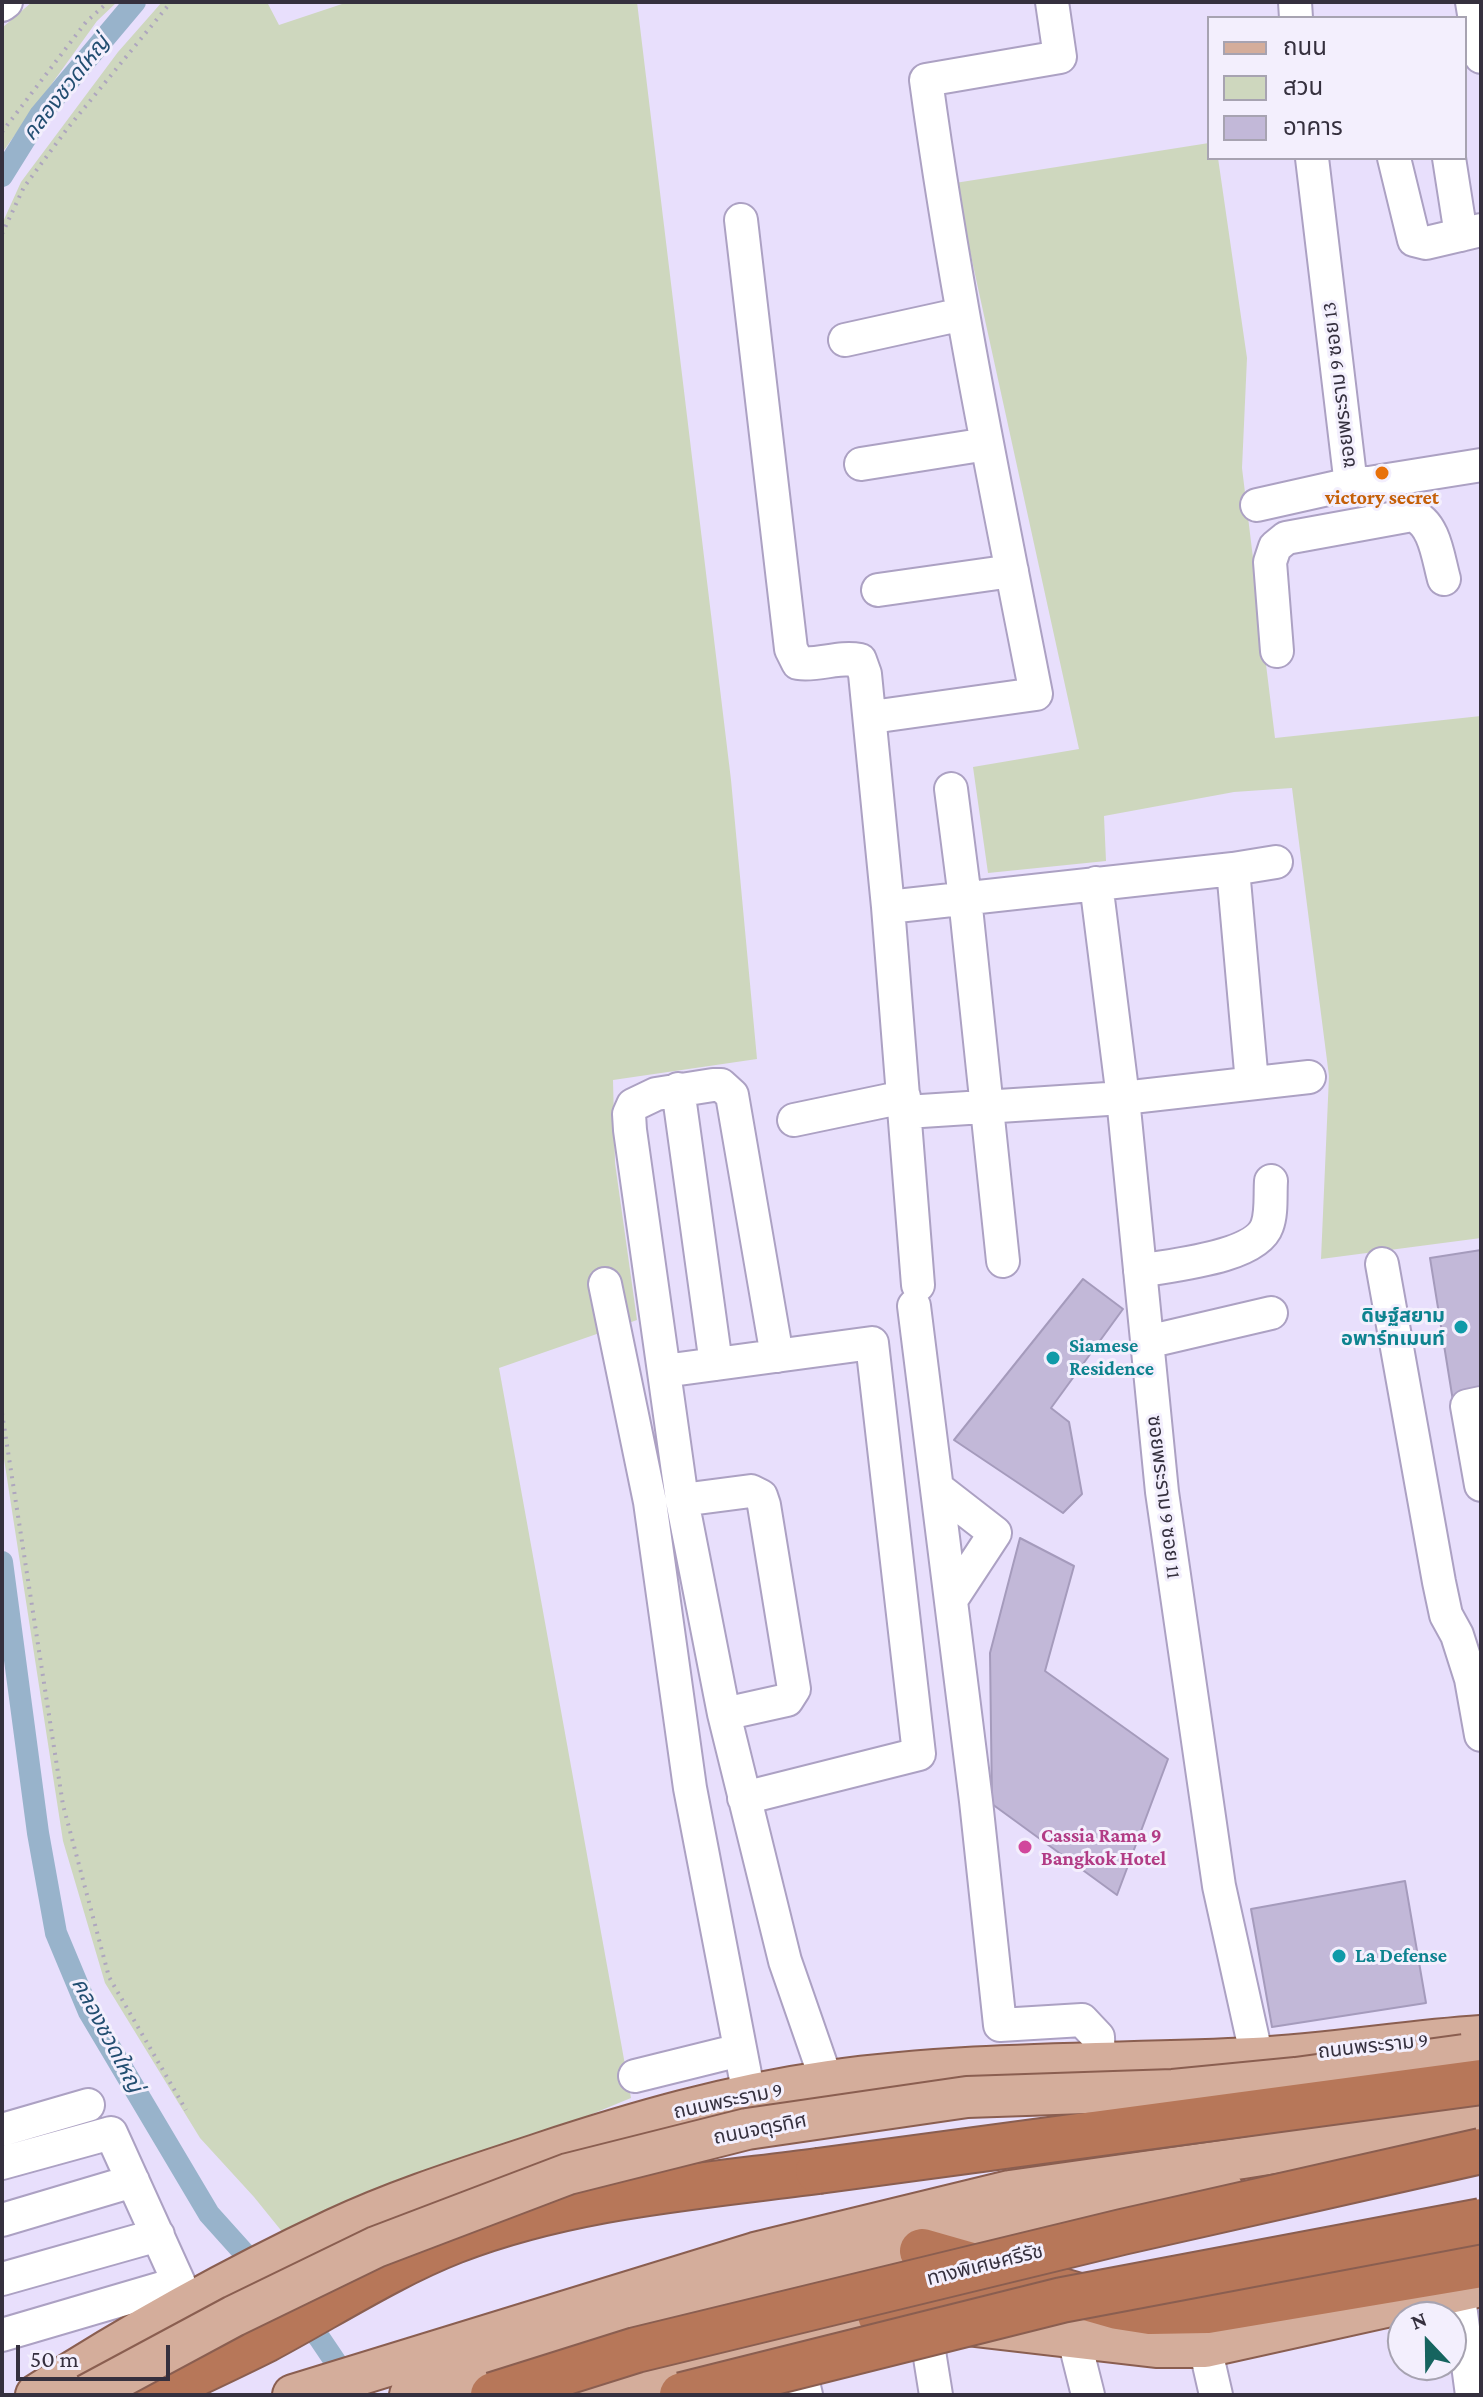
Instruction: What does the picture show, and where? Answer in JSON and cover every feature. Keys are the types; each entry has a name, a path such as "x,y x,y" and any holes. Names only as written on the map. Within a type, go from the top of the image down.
{"highway":[{"path":"150,2395 265,2340 352,2291 452,2241 531,2216 624,2196 818,2171 1477,2057"},
{"name":"ทางพิเศษศรีรัช","path":"493,2395 651,2346 1122,2232 1481,2151"},
{"path":"682,2395 1062,2300 1481,2221"},
{"path":"922,2251 1206,2329 1473,2280"},
{"path":"880,2315 1034,2283"}],"main road":[{"name":"ถนนพระราม 9","path":"36,2395 185,2305 337,2228 437,2189 622,2127 749,2095 827,2082 955,2069 1257,2058 1477,2057"},
{"name":"ถนนจตุรทิศ","path":"87,2395 234,2316 376,2247 568,2174 747,2129 967,2097 1173,2090 1477,2057"},
{"path":"1243,2158 1257,2058"},
{"path":"410,2395 525,2341 755,2253 1010,2191 1481,2120"},
{"path":"1420,2129 1446,2135 1453,2141 1456,2149 1453,2155 1438,2166"},
{"path":"293,2395 1117,2208 1300,2177 1481,2163"},
{"path":"589,2395 880,2315 1156,2347 1206,2329"}],"street":[{"path":"886,715 1036,694 963,314 926,80 1060,57 1052,2"},
{"path":"1472,2 1480,43"},
{"name":"ซอยพระราม 9 ซอย 13","path":"1312,160 1350,477 1355,483 1399,479 1481,465"},
{"path":"1394,160 1414,240 1426,243 1471,233 1450,160"},
{"path":"741,220 791,649 798,663 810,665 845,657 860,660 865,674 905,1105 916,1295 1000,2025 1082,2020 1098,2037 1099,2062"},
{"path":"845,340 963,314"},
{"path":"861,464 987,444"},
{"path":"1399,479 1401,517"},
{"path":"1286,538 1267,503 1355,483"},
{"path":"1277,651 1270,562 1275,547 1286,538 1412,515 1421,518 1428,527 1444,579"},
{"path":"878,590 1012,571"},
{"path":"951,789 1003,1261"},
{"path":"888,907 1276,862"},
{"path":"1233,869 1252,1083"},
{"name":"ซอยพระราม 9 ซอย 11","path":"1096,883 1123,1098 1162,1492 1219,1886 1257,2058"},
{"path":"794,1120 905,1105 986,1107 1123,1098 1309,1077"},
{"path":"777,1356 732,1095 721,1085 678,1089 656,1094 633,1105 629,1114 682,1500 724,1714 785,1961 827,2082"},
{"path":"678,1089 716,1364"},
{"path":"1140,1271 1236,1251 1256,1242 1267,1226 1271,1181"},
{"path":"1382,1264 1439,1582 1446,1615 1457,1635 1471,1679 1481,1735"},
{"path":"605,1284 650,1502 690,1788 749,2095"},
{"path":"1147,1342 1271,1313"},
{"path":"664,1371 872,1343 919,1754 744,1798"},
{"path":"1481,1403 1467,1406 1481,1485"},
{"path":"937,1488 995,1533 951,1600"},
{"path":"682,1500 751,1491 761,1496 764,1505 794,1689 787,1700 724,1714"},
{"path":"635,2076 740,2050"},
{"path":"2,2130 88,2105"},
{"path":"2,2163 111,2133 179,2283 2,2335"},
{"path":"2,2220 133,2181"},
{"path":"2,2279 158,2235"},
{"path":"1472,2395 1473,2280"},
{"path":"924,2320 936,2395"},
{"path":"1206,2329 1216,2395"},
{"path":"792,2338 806,2395"},
{"path":"1074,2339 1088,2395"}],"path":[{"path":"2,132 86,22 108,2"},
{"path":"2,234 24,187 67,129 171,2"},
{"path":"2,1413 63,1805 70,1833 109,1977 186,2110"}],"green space":[{"path":"32,2 117,2 97,21 2,153 2,28"},
{"path":"162,2 267,2 279,25 348,2 637,2 731,780 757,1059 613,1080 615,1163 637,1320 499,1368 631,2098 288,2239 200,2138 105,1983 63,1841 2,1446 2,224 21,182 118,52"},
{"path":"1207,143 1207,160 1218,160 1247,358 1242,468 1275,738 1481,716 1481,1238 1321,1259 1329,1076 1292,788 1234,792 1104,816 1106,861 988,873 973,767 1079,749 955,183"}],"building":[{"name":"ดิษฐ์สยาม อพาร์ทเมนท์","path":"1481,1250 1481,1397 1453,1401 1430,1258"},
{"name":"Siamese Residence","path":"1083,1279 1123,1309 1051,1408 1069,1422 1082,1494 1063,1513 954,1440"},
{"path":"1020,1538 1074,1566 1045,1671 1168,1759 1117,1895 992,1804 990,1653"},
{"name":"La Defense","path":"1405,1881 1426,2003 1272,2027 1251,1909"}],"waterway":[{"name":"คลองชวดใหญ่","path":"2,176 40,115 135,2"},
{"name":"คลองชวดใหญ่","path":"2,1562 38,1833 56,1933 89,2012 209,2214 262,2273"},
{"name":"คลองชวดใหญ่","path":"298,2313 351,2385"}],"place":[{"name":"victory secret","path":"1382,473"},
{"name":"ดิษฐ์สยาม อพาร์ทเมนท์","path":"1461,1327"},
{"name":"Siamese Residence","path":"1053,1358"},
{"name":"Cassia Rama 9 Bangkok Hotel","path":"1025,1847"},
{"name":"La Defense","path":"1339,1956"}]}
